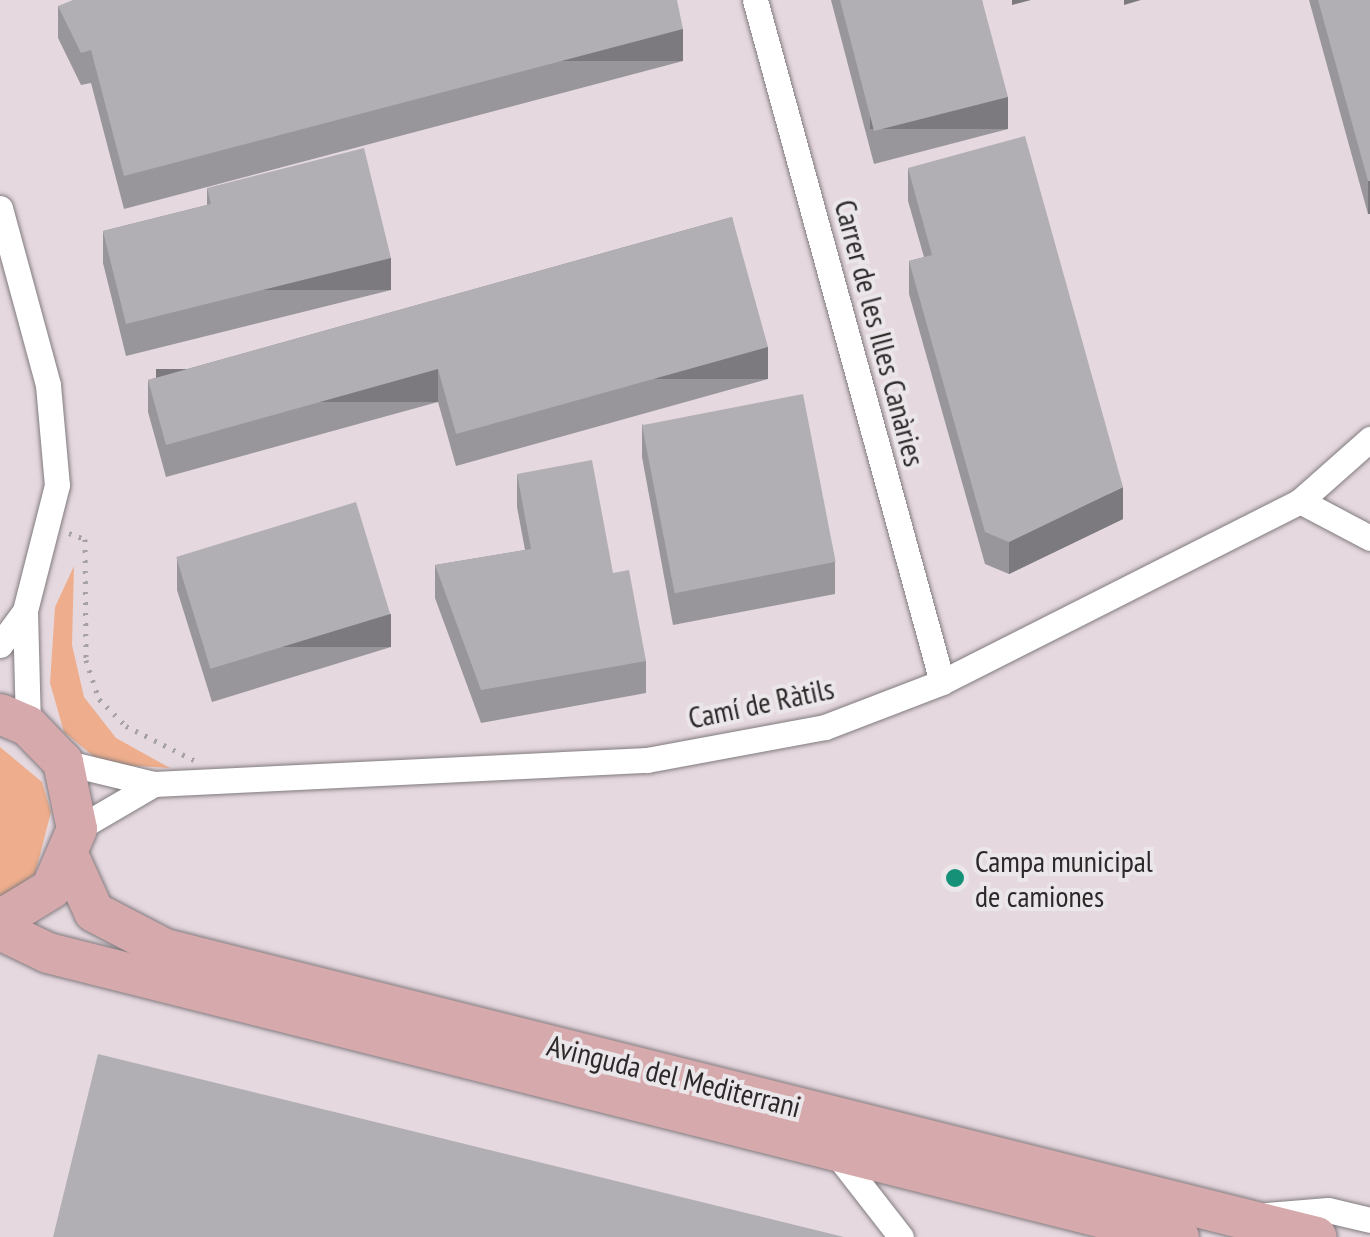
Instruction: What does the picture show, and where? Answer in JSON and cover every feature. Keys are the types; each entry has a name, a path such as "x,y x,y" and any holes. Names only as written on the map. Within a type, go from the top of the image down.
{"main road":[{"path":"14,720 62,762"},
{"name":"Avinguda del Mediterrani","path":"62,762 74,844 94,912 165,949 1316,1237"},
{"path":"0,920 51,889 74,844"},
{"name":"Avinguda del Mediterrani","path":"0,930 66,958 1179,1237"}],"street":[{"name":"Carrer de les Illes Canàries","path":"755,0 942,682"},
{"path":"0,208 48,385 57,485 25,611 14,720"},
{"name":"Camí de Ràtils","path":"62,762 154,784 199,782 647,760 825,726 942,682 1300,501 1370,440"},
{"path":"1300,501 1370,538"},
{"path":"0,646 25,611"},
{"name":"Camí de Ràtils","path":"74,844 154,784"},
{"path":"834,1151 901,1237"},
{"path":"1238,1217 1328,1210 1370,1220"}],"path":[{"path":"47,525 85,539 86,660 98,698 126,726 195,754 199,782"}],"shaded area":[{"path":"0,0 1370,0 1370,1237 0,1237"},
{"path":"74,566 72,645 84,697 116,738 170,768 103,764 64,732 50,683 55,607"},
{"path":"0,747 42,782 51,812 35,874 0,898"}],"building":[{"path":"73,0 677,0 683,29 124,176 91,50 81,53 58,6"},
{"path":"840,0 982,0 1008,97 874,131"},
{"path":"1318,0 1370,0 1370,181 1368,181"},
{"path":"1025,136 1123,487 1009,542 985,532 909,261 932,255 908,168"},
{"path":"364,148 391,258 126,324 103,231 211,204 207,188"},
{"path":"732,217 768,347 456,434 438,369 166,445 148,380"},
{"path":"803,394 836,562 675,593 642,425"},
{"path":"592,460 613,573 629,570 646,661 481,690 435,565 531,549 517,474"},
{"path":"356,502 390,614 210,669 176,557"},
{"path":"98,1054 844,1237 53,1237"}],"place":[{"name":"Campa municipal de camiones","path":"955,878"}]}
